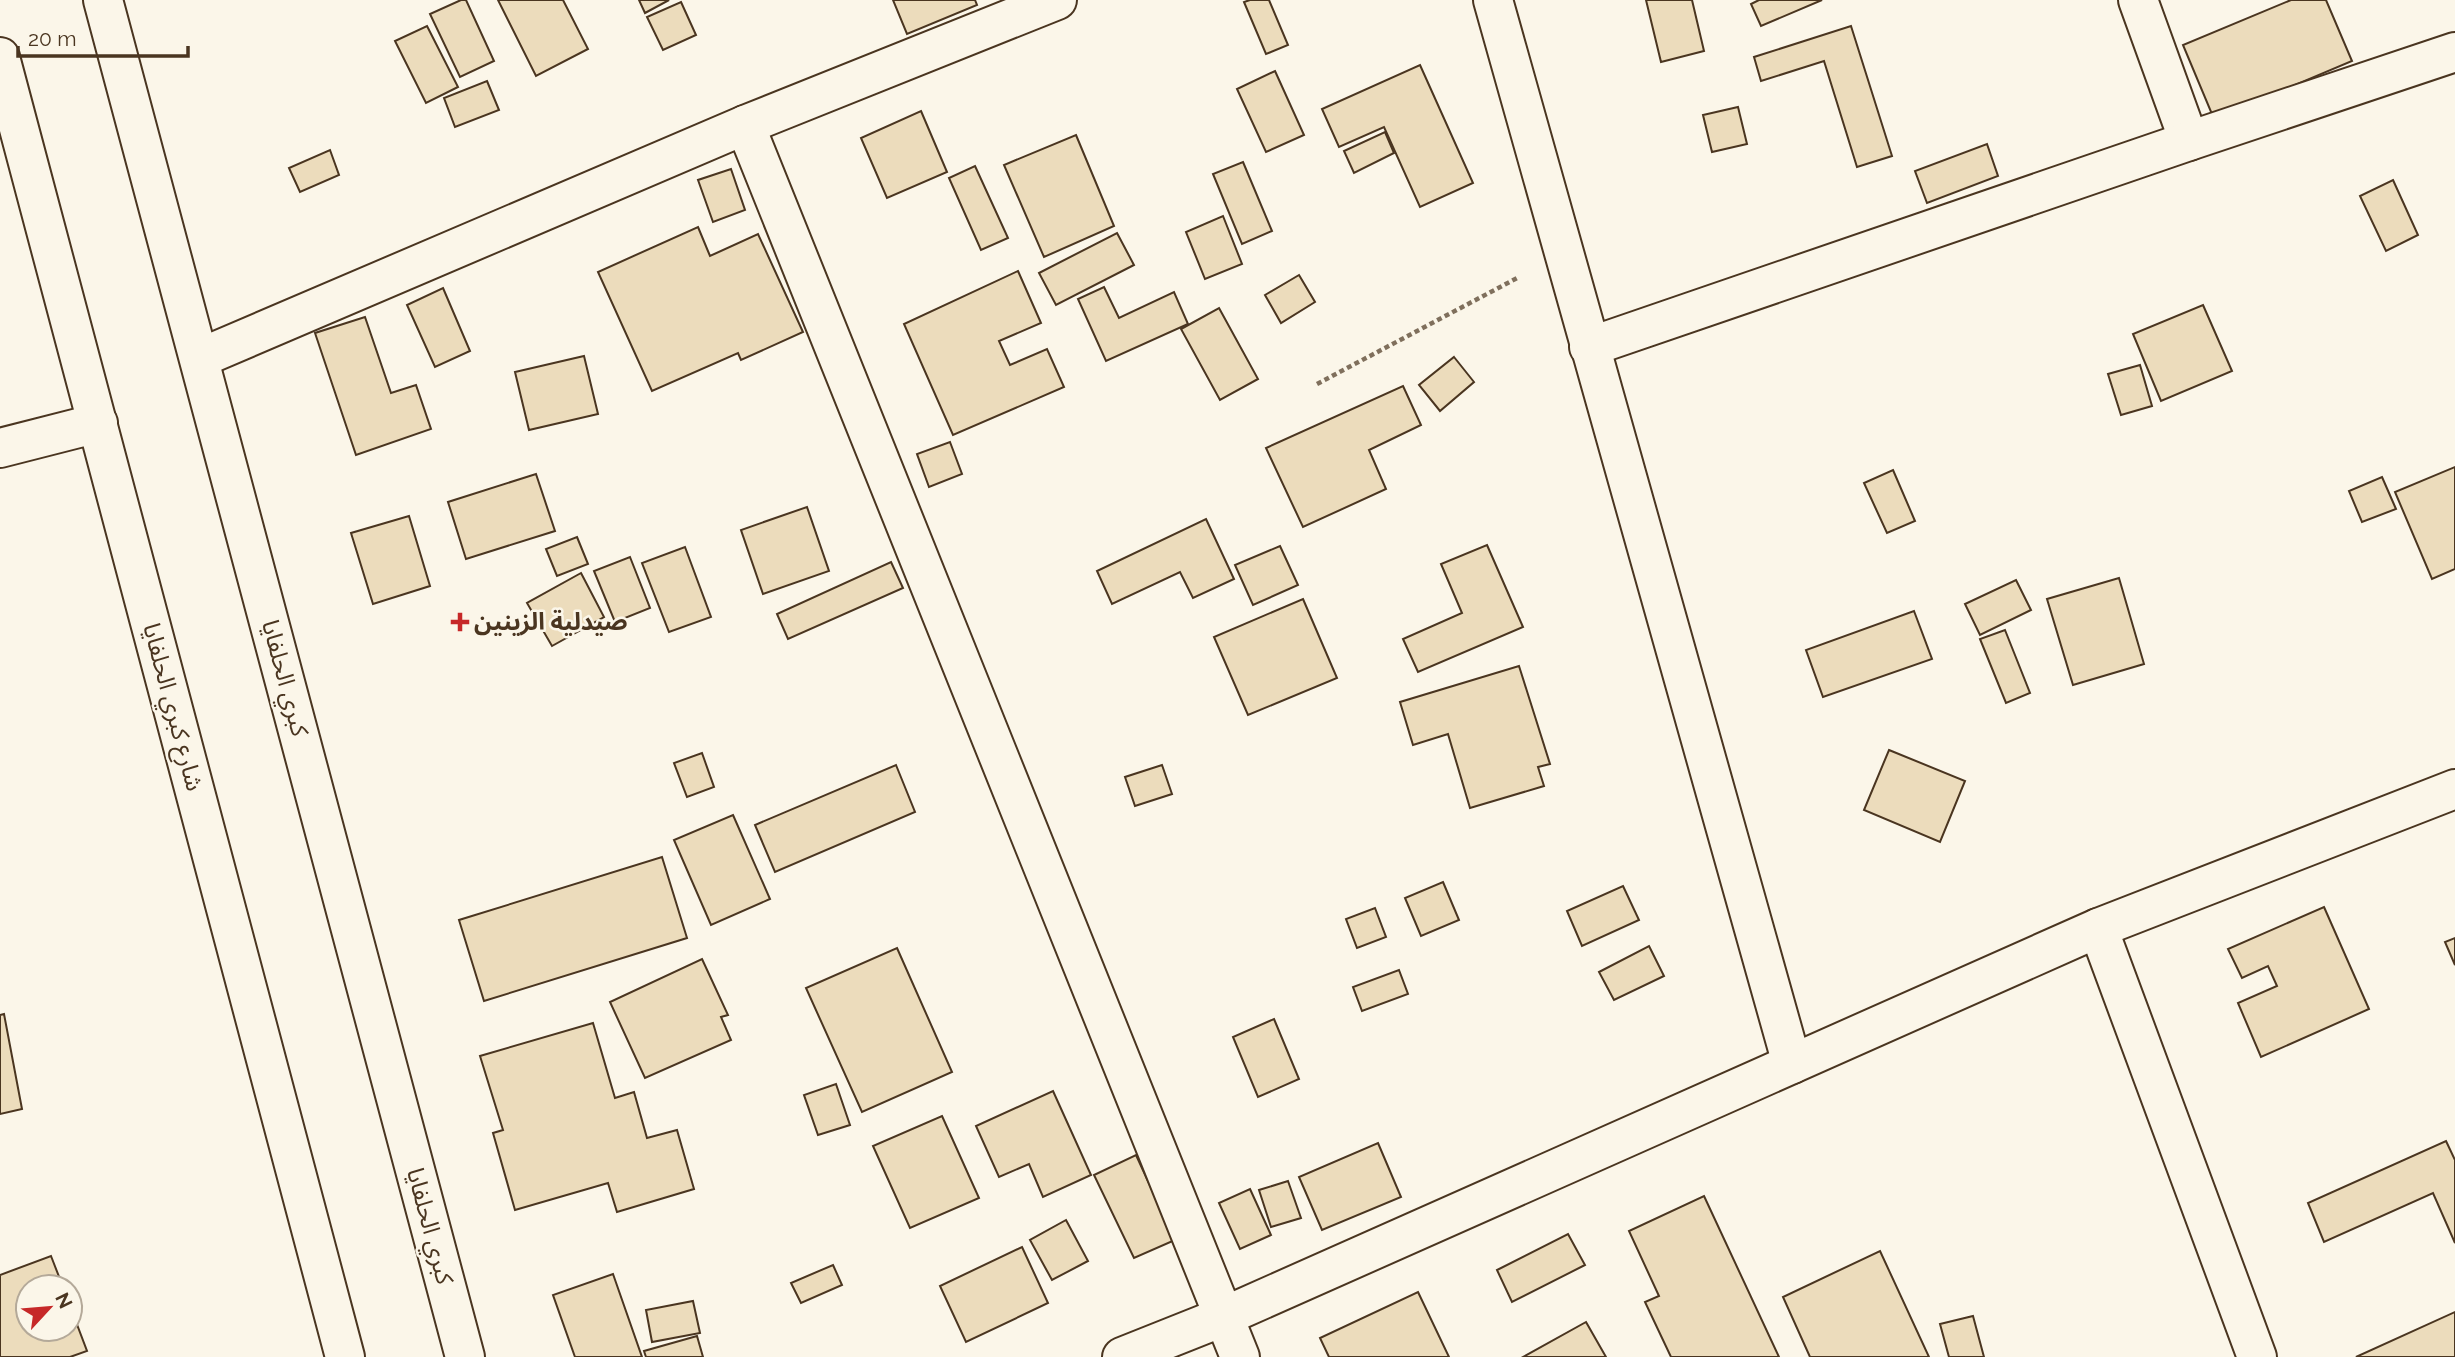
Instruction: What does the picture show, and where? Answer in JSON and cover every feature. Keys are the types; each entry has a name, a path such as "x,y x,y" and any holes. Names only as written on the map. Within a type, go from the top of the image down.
{"street":[{"name":"كبري الحلفايا","path":"103,0 465,1357"},
{"path":"200,358 745,125 1057,0"},
{"path":"1493,0 1792,1064"},
{"path":"2138,0 2189,141"},
{"path":"1589,348 2455,52"},
{"name":"شارع كبري الحلفايا","path":"0,57 345,1357"},
{"path":"745,125 1240,1357"},
{"path":"0,448 98,423"},
{"path":"1122,1357 1225,1316 2098,928 2455,789"},
{"path":"2098,928 2257,1357"}],"path":[{"path":"1317,384 1563,254"}],"building":[{"path":"466,0 494,61 460,77 430,14"},
{"path":"498,0 563,0 588,49 536,76"},
{"path":"639,0 669,0 645,13"},
{"path":"893,0 975,0 977,5 907,34"},
{"path":"1269,0 1288,45 1266,54 1244,2"},
{"path":"1646,0 1692,0 1704,51 1661,62"},
{"path":"1759,0 1822,0 1761,26 1751,4"},
{"path":"2291,0 2326,0 2352,61 2214,119 2183,45"},
{"path":"681,2 696,35 663,50 647,17"},
{"path":"427,26 458,87 426,103 395,41"},
{"path":"1851,26 1892,156 1857,167 1824,61 1761,81 1754,57"},
{"path":"1420,65 1473,183 1420,207 1384,127 1339,147 1322,109"},
{"path":"1275,71 1304,135 1266,152 1237,89"},
{"path":"487,81 499,110 455,127 444,98"},
{"path":"1738,107 1747,144 1712,152 1703,115"},
{"path":"921,111 947,172 887,198 861,138"},
{"path":"1385,132 1394,153 1354,173 1344,151"},
{"path":"1076,135 1114,226 1044,257 1004,165"},
{"path":"1987,144 1998,176 1927,203 1915,171"},
{"path":"330,150 339,175 300,192 289,168"},
{"path":"1243,162 1272,231 1242,244 1213,174"},
{"path":"975,166 1008,238 981,250 949,178"},
{"path":"731,169 745,210 713,222 698,180"},
{"path":"2393,180 2418,235 2386,251 2360,196"},
{"path":"1223,216 1242,264 1205,279 1186,232"},
{"path":"698,227 710,256 758,234 803,332 741,360 738,353 652,391 598,272"},
{"path":"1117,233 1134,265 1056,305 1039,273"},
{"path":"1018,271 1041,323 999,341 1010,365 1047,349 1064,387 953,435 904,324"},
{"path":"1299,275 1315,302 1281,323 1265,295"},
{"path":"1104,287 1119,318 1174,292 1188,324 1106,361 1078,299"},
{"path":"443,288 470,351 435,367 407,305"},
{"path":"2203,305 2232,371 2161,401 2133,334"},
{"path":"1219,308 1258,379 1220,400 1181,329"},
{"path":"365,317 391,393 416,385 431,429 356,455 315,333"},
{"path":"584,356 598,414 529,430 515,372"},
{"path":"1454,357 1474,382 1440,411 1419,385"},
{"path":"2140,365 2152,406 2121,415 2108,374"},
{"path":"1403,386 1421,425 1369,450 1386,489 1303,527 1266,448"},
{"path":"950,442 962,474 929,487 917,454"},
{"path":"2455,467 2455,569 2432,579 2395,492"},
{"path":"1893,470 1915,521 1887,533 1864,483"},
{"path":"536,474 555,531 466,559 448,502"},
{"path":"2382,477 2396,509 2362,522 2349,491"},
{"path":"807,507 829,571 763,594 741,530"},
{"path":"409,516 430,586 373,604 351,533"},
{"path":"1206,519 1234,579 1193,598 1180,572 1112,604 1097,571"},
{"path":"577,537 588,564 557,576 546,549"},
{"path":"1487,545 1523,627 1418,672 1403,639 1462,613 1441,564"},
{"path":"1280,546 1298,585 1253,605 1235,565"},
{"path":"685,547 711,617 669,632 642,563"},
{"path":"630,557 650,608 615,622 594,571"},
{"path":"891,562 903,588 788,639 777,614"},
{"path":"581,573 604,617 552,646 527,603"},
{"path":"2119,578 2144,664 2073,685 2047,599"},
{"path":"2016,580 2031,610 1980,635 1965,604"},
{"path":"1303,599 1337,678 1248,715 1214,637"},
{"path":"1914,611 1932,659 1823,697 1806,650"},
{"path":"2005,630 2030,693 2006,703 1980,639"},
{"path":"1519,666 1550,764 1538,767 1544,786 1470,808 1448,734 1413,745 1400,702"},
{"path":"1889,750 1965,781 1940,842 1864,810"},
{"path":"702,753 714,787 687,797 674,763"},
{"path":"896,765 915,812 775,872 755,825"},
{"path":"1162,765 1172,794 1135,806 1125,777"},
{"path":"733,815 770,899 711,925 674,840"},
{"path":"662,857 687,938 484,1001 459,920"},
{"path":"1443,882 1459,920 1421,936 1405,898"},
{"path":"1623,886 1639,920 1582,946 1567,911"},
{"path":"2324,907 2369,1009 2261,1057 2238,1003 2277,986 2268,966 2242,978 2228,949"},
{"path":"1375,908 1386,937 1357,948 1346,919"},
{"path":"2455,938 2455,965 2445,942"},
{"path":"1649,946 1664,976 1614,1000 1599,972"},
{"path":"897,948 952,1072 862,1112 806,988"},
{"path":"702,959 728,1015 721,1017 731,1040 645,1078 610,1002"},
{"path":"1399,970 1408,994 1362,1011 1353,987"},
{"path":"4,1014 22,1109 0,1114 0,1015"},
{"path":"1274,1019 1299,1079 1258,1097 1233,1037"},
{"path":"593,1023 615,1098 634,1092 647,1138 677,1130 694,1189 617,1212 608,1183 515,1210 493,1133 503,1130 480,1056"},
{"path":"836,1084 850,1125 818,1135 804,1095"},
{"path":"1053,1091 1091,1175 1043,1197 1029,1164 999,1177 976,1126"},
{"path":"942,1116 979,1198 910,1228 873,1146"},
{"path":"2446,1141 2455,1160 2455,1243 2433,1193 2324,1242 2308,1203"},
{"path":"1378,1143 1401,1197 1322,1230 1299,1177"},
{"path":"1136,1155 1175,1240 1134,1258 1094,1175"},
{"path":"1288,1181 1301,1218 1271,1227 1259,1190"},
{"path":"1250,1189 1271,1235 1240,1249 1219,1203"},
{"path":"1704,1196 1779,1357 1671,1357 1645,1302 1659,1296 1629,1231"},
{"path":"1066,1220 1088,1261 1052,1280 1030,1240"},
{"path":"1568,1234 1585,1265 1512,1302 1497,1270"},
{"path":"1022,1247 1048,1303 966,1342 940,1286"},
{"path":"1880,1251 1929,1357 1810,1357 1783,1297"},
{"path":"51,1256 58,1273 14,1273 14,1343 84,1343 87,1351 70,1357 0,1357 0,1275"},
{"path":"833,1265 842,1285 801,1303 791,1283"},
{"path":"613,1274 642,1357 575,1357 553,1295"},
{"path":"1418,1292 1449,1357 1329,1357 1320,1338"},
{"path":"693,1301 700,1333 652,1342 646,1310"},
{"path":"2455,1312 2455,1357 2356,1357"},
{"path":"1973,1316 1984,1357 1949,1357 1940,1324"},
{"path":"1586,1322 1606,1357 1523,1357"},
{"path":"697,1336 703,1357 646,1357 644,1351"}],"place":[{"name":"صيدلية الزينين","path":"460,622"}]}
